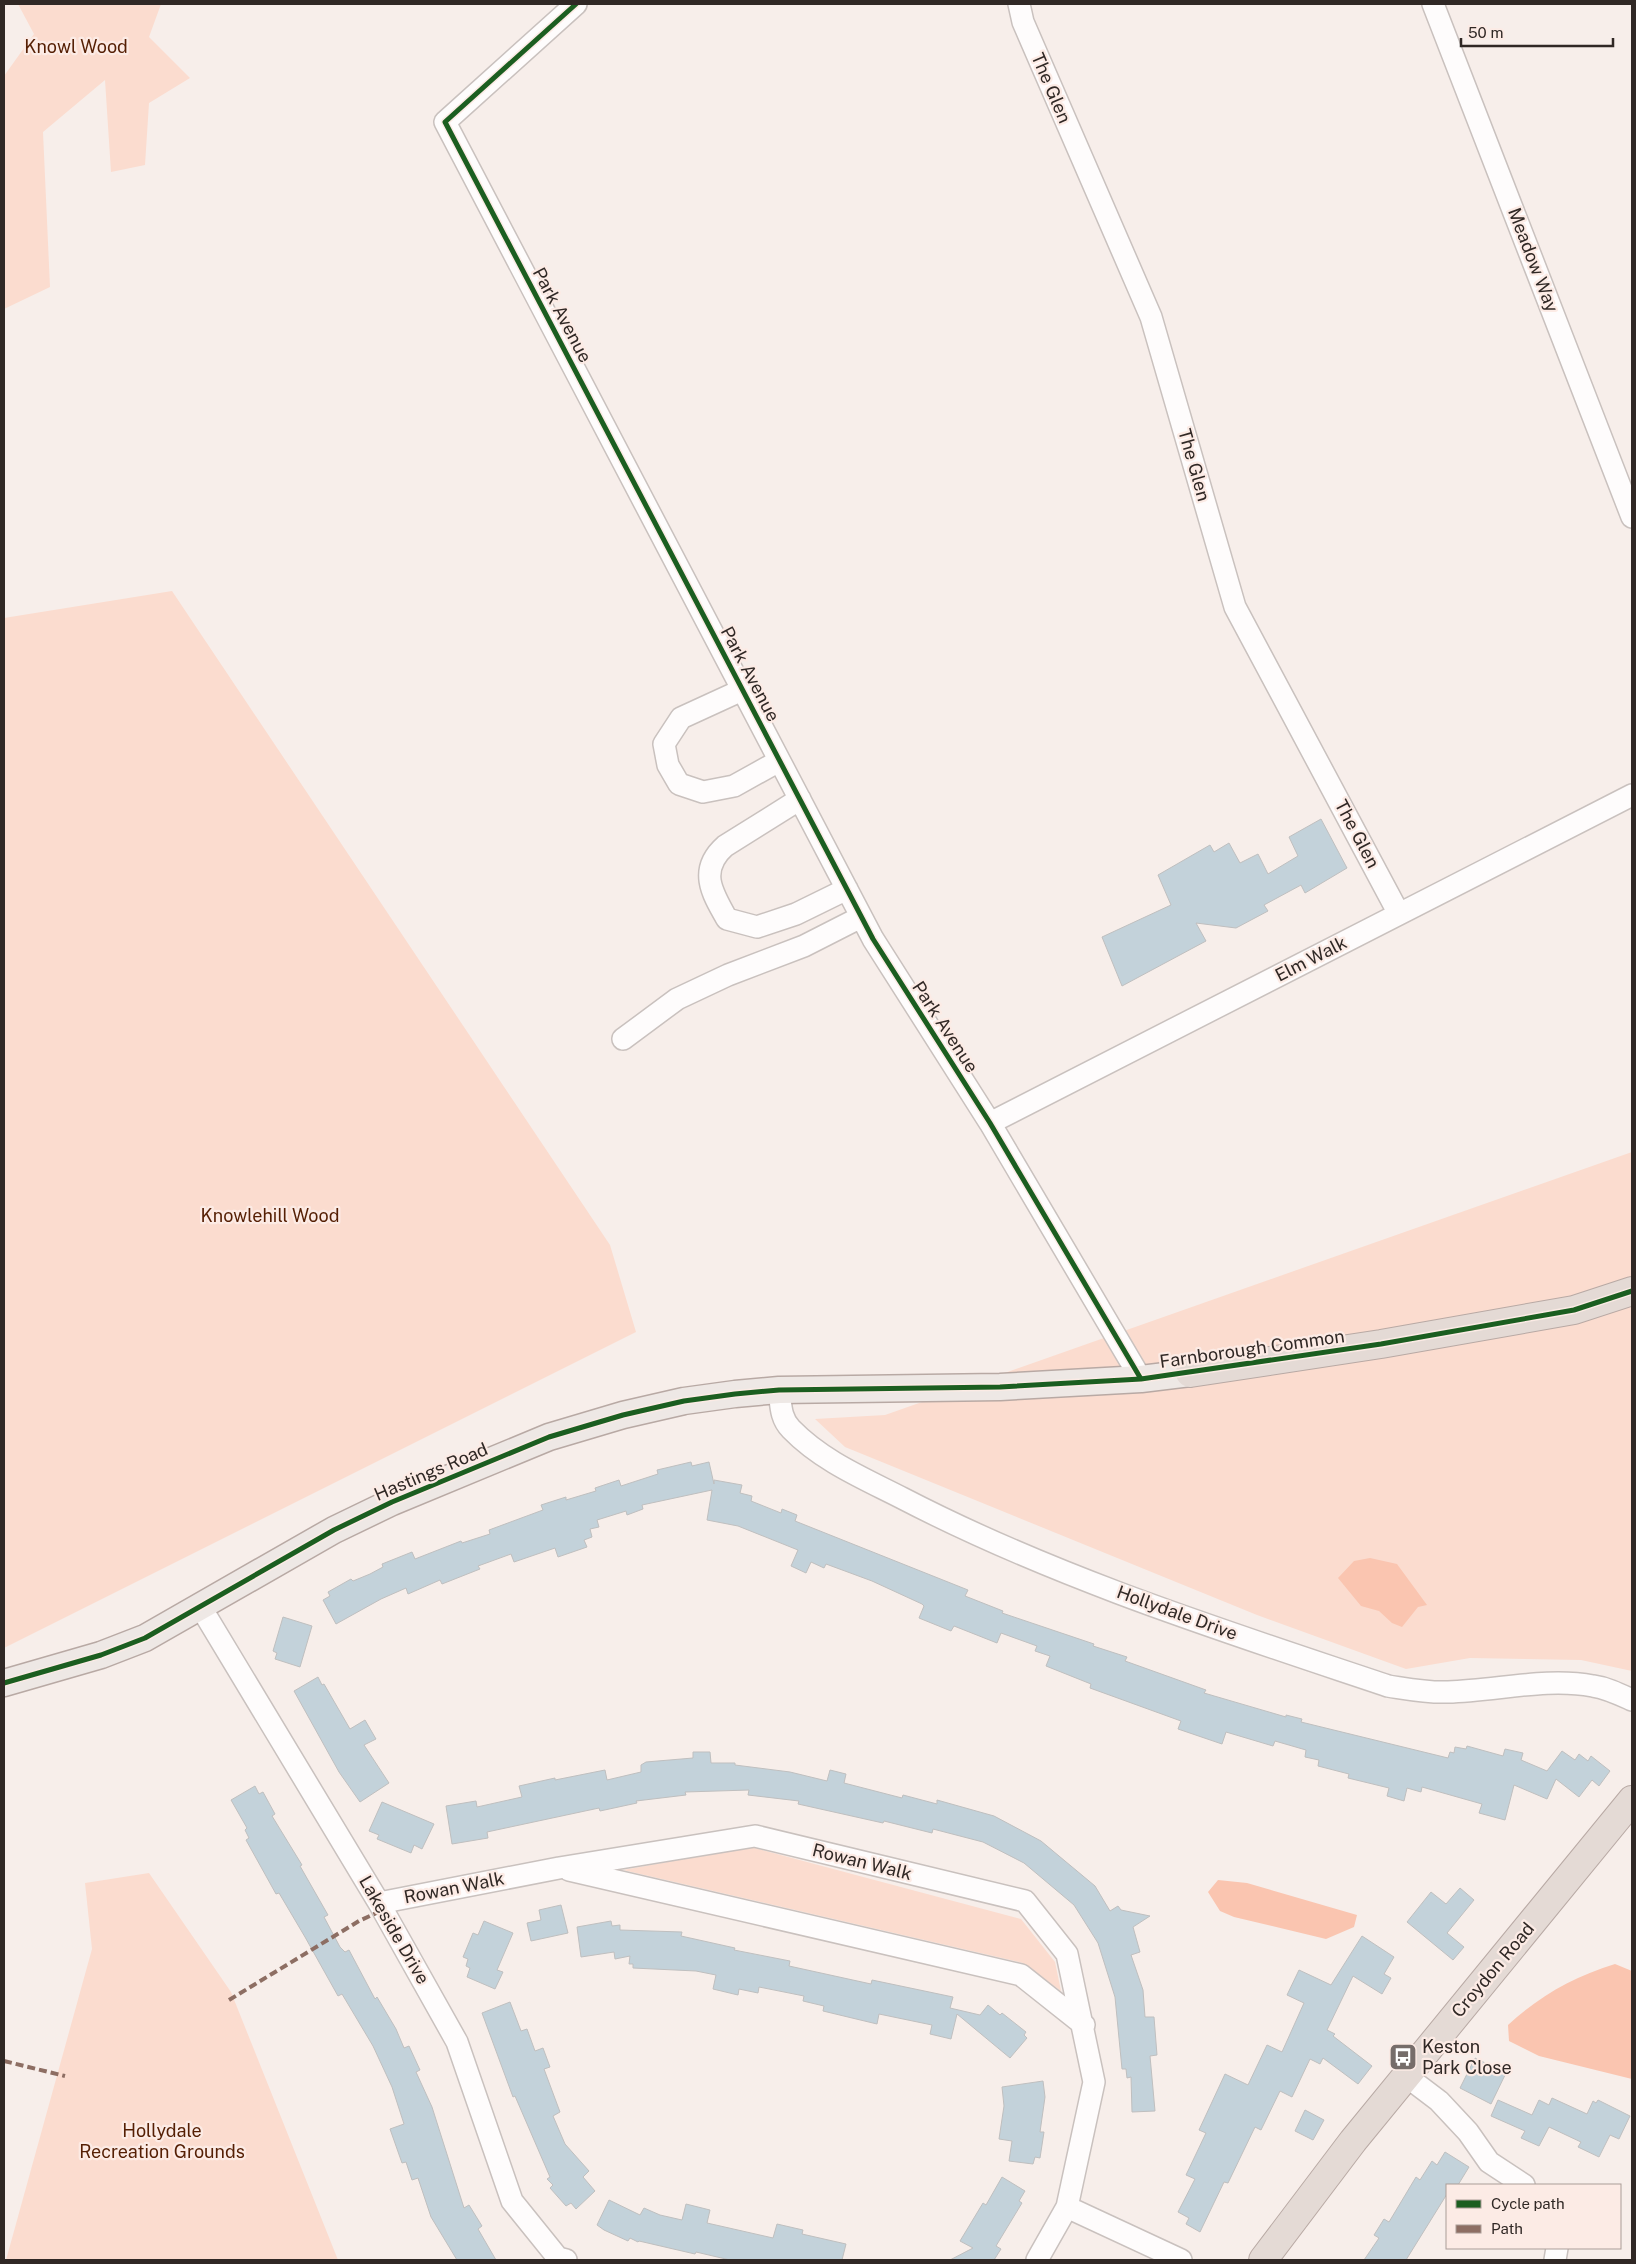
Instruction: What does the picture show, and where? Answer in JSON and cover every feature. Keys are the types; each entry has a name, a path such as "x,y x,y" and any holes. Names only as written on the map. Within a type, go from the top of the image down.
{"highway":[{"name":"Farnborough Common","path":"1190,1372 1381,1344 1574,1310 1632,1291"},
{"name":"Croydon Road","path":"1263,2260 1304,2204 1406,2076 1632,1800"}],"main road":[{"name":"Farnborough Common","path":"779,1390 1000,1387 1141,1379 1190,1372"},
{"name":"Hastings Road","path":"4,1683 101,1655 145,1638 334,1530 462,1472 549,1437 623,1415 684,1401 779,1390"}],"street":[{"name":"Park Avenue","path":"576,4 445,122 878,947 990,1123 1141,1379"},
{"name":"The Glen","path":"1019,4 1022,22 1151,317 1236,607 1399,914"},
{"name":"Meadow Way","path":"1433,4 1632,517"},
{"path":"742,690 681,718 664,744 668,764 680,784 703,792 734,786 780,761"},
{"name":"Elm Walk","path":"990,1123 1632,795"},
{"path":"800,799 724,846 714,856 708,874 714,897 727,919 758,927 796,914 847,889"},
{"path":"623,1039 676,999 728,975 804,946 861,916"},
{"name":"Hollydale Drive","path":"779,1390 782,1416 789,1428 823,1457 945,1520 1023,1554 1222,1630 1388,1686 1448,1692 1566,1682 1594,1686 1632,1700"},
{"name":"Lakeside Drive","path":"200,1606 379,1903 458,2042 512,2201 558,2258 566,2260"},
{"name":"Rowan Walk","path":"379,1903 559,1868 754,1836 1025,1901 1067,1954 1084,2025 1094,2082 1066,2207"},
{"name":"Rowan Walk","path":"559,1868 1021,1975 1084,2025"},
{"path":"1406,2076 1439,2101 1468,2132 1489,2162 1522,2184"},
{"path":"1037,2260 1066,2207 1182,2260"}],"green space":[{"name":"Knowl Wood","path":"18,4 161,4 149,37 190,78 149,103 145,165 111,172 105,80 43,132 50,287 4,309 4,76 34,34"},
{"name":"Knowlehill Wood","path":"172,591 610,1245 636,1332 4,1648 4,618"},
{"path":"1632,1152 1632,1671 1581,1660 1470,1658 1406,1669 1257,1615 845,1447 815,1419 885,1415"},
{"path":"751,1847 1021,1919 1055,1962 1061,1991 1023,1963 623,1870"},
{"name":"Hollydale Recreation Grounds","path":"149,1873 231,1992 338,2260 6,2260 92,1949 85,1883"}],"shaded area":[{"path":"1370,1558 1397,1564 1427,1605 1418,1607 1402,1627 1392,1623 1379,1611 1361,1606 1338,1578 1354,1561"},
{"path":"1218,1880 1247,1883 1357,1915 1354,1927 1326,1939 1234,1917 1220,1911 1208,1892"},
{"path":"1615,1964 1632,1971 1632,2079 1539,2056 1509,2041 1508,2025 1520,2014 1545,1996 1571,1981"}],"building":[{"path":"1321,819 1347,868 1305,893 1301,885 1264,905 1268,911 1236,928 1196,923 1206,941 1122,986 1102,937 1171,905 1158,875 1210,845 1214,852 1229,843 1240,863 1258,854 1268,874 1298,856 1289,837"},
{"path":"691,1462 692,1466 709,1462 714,1484 714,1480 742,1485 740,1493 752,1496 751,1501 781,1513 782,1509 797,1515 795,1521 968,1590 965,1596 1003,1611 1002,1613 1127,1657 1125,1661 1206,1690 1204,1693 1286,1717 1286,1715 1302,1719 1301,1722 1448,1758 1450,1752 1454,1753 1455,1747 1466,1749 1467,1746 1503,1756 1505,1749 1523,1753 1521,1760 1547,1771 1562,1751 1575,1760 1579,1754 1588,1761 1591,1756 1610,1771 1599,1786 1592,1780 1579,1797 1556,1779 1547,1799 1514,1785 1505,1820 1479,1813 1482,1804 1422,1787 1421,1792 1407,1788 1404,1801 1387,1796 1389,1788 1348,1778 1349,1774 1318,1766 1319,1760 1305,1757 1306,1750 1275,1741 1273,1746 1226,1732 1222,1744 1178,1729 1181,1721 1090,1688 1091,1684 1046,1666 1050,1656 1035,1651 1037,1646 1001,1633 997,1643 954,1626 951,1631 919,1618 924,1606 922,1604 872,1581 826,1564 824,1568 811,1562 806,1573 791,1566 798,1550 738,1526 707,1520 712,1490 642,1505 643,1509 627,1515 626,1511 597,1520 599,1527 590,1529 592,1537 584,1540 587,1547 558,1557 555,1548 514,1562 511,1554 478,1566 480,1569 442,1584 440,1580 408,1594 406,1588 381,1599 336,1624 323,1600 330,1596 328,1592 351,1579 353,1581 370,1574 383,1567 382,1564 412,1552 415,1559 461,1541 462,1543 490,1534 489,1530 543,1510 541,1505 566,1497 566,1500 596,1491 595,1488 619,1480 621,1486 658,1474 657,1470"},
{"path":"283,1617 312,1626 300,1667 275,1659 277,1653 273,1651"},
{"path":"318,1677 350,1729 365,1720 376,1739 364,1745 389,1783 360,1802 339,1772 294,1691"},
{"path":"693,1752 710,1752 711,1763 735,1763 735,1765 790,1772 827,1781 830,1770 846,1774 844,1783 902,1798 903,1795 937,1804 937,1800 994,1816 1041,1841 1095,1886 1110,1911 1118,1906 1121,1910 1150,1916 1133,1927 1140,1952 1131,1955 1143,1990 1145,2017 1154,2017 1157,2055 1150,2056 1155,2111 1132,2112 1131,2077 1127,2078 1126,2069 1122,2069 1115,1997 1098,1943 1074,1905 1024,1863 983,1842 933,1829 932,1833 884,1821 883,1823 798,1804 799,1801 748,1795 749,1790 685,1792 686,1795 636,1801 637,1803 600,1811 599,1808 487,1832 488,1838 452,1844 446,1806 476,1801 477,1807 522,1797 519,1786 555,1778 555,1780 605,1770 607,1780 641,1772 641,1765 646,1762 693,1758"},
{"path":"255,1786 259,1794 263,1792 275,1814 272,1816 302,1865 300,1866 328,1915 324,1917 340,1947 345,1952 349,1950 375,1999 377,1997 396,2029 404,2048 409,2046 420,2070 416,2072 432,2107 464,2208 469,2205 482,2226 478,2229 496,2260 457,2260 431,2217 418,2178 412,2180 406,2162 402,2163 390,2129 404,2124 392,2087 373,2046 342,1994 338,1996 279,1893 276,1894 246,1840 249,1838 245,1830 247,1828 231,1800"},
{"path":"382,1802 434,1824 422,1849 414,1845 411,1853 377,1839 379,1835 369,1831"},
{"path":"1460,1888 1474,1900 1447,1933 1464,1947 1453,1960 1407,1922 1431,1892 1446,1904"},
{"path":"561,1905 568,1933 531,1941 527,1923 541,1920 539,1910"},
{"path":"484,1921 513,1933 497,1970 503,1972 495,1989 467,1977 470,1968 466,1966 468,1959 463,1957 473,1933 478,1935"},
{"path":"611,1921 612,1926 620,1925 620,1930 682,1932 681,1936 735,1948 734,1950 790,1961 789,1966 871,1984 872,1980 953,1997 950,2008 980,2015 988,2005 1000,2015 1002,2013 1026,2032 1024,2035 1027,2038 1010,2058 957,2014 951,2039 930,2034 932,2025 879,2014 877,2024 823,2011 824,2006 803,2001 804,1996 759,1987 758,1993 739,1989 738,1995 713,1989 716,1975 696,1971 633,1968 633,1964 629,1964 630,1956 615,1959 614,1952 581,1957 577,1927"},
{"path":"1362,1936 1394,1957 1384,1974 1391,1978 1382,1994 1353,1976 1327,2030 1335,2034 1333,2036 1372,2066 1358,2084 1323,2058 1320,2064 1310,2059 1292,2097 1280,2091 1261,2130 1255,2127 1228,2183 1224,2182 1200,2232 1186,2224 1189,2218 1178,2212 1195,2179 1186,2175 1206,2133 1199,2130 1225,2074 1248,2085 1267,2045 1282,2052 1304,2003 1287,1995 1299,1970 1331,1985"},
{"path":"510,2002 521,2031 527,2029 535,2051 543,2048 550,2067 544,2069 560,2112 553,2116 565,2144 589,2171 583,2177 595,2191 576,2209 571,2203 566,2206 550,2188 553,2185 547,2179 550,2177 515,2096 513,2097 482,2013"},
{"path":"1475,2058 1506,2073 1491,2104 1460,2088"},
{"path":"1043,2081 1045,2097 1040,2132 1044,2132 1040,2158 1035,2157 1033,2164 1009,2161 1012,2141 999,2139 1004,2106 1002,2087"},
{"path":"1552,2098 1587,2114 1593,2101 1596,2103 1598,2100 1630,2116 1619,2139 1610,2135 1599,2157 1578,2147 1581,2142 1549,2127 1539,2146 1521,2138 1525,2131 1491,2116 1498,2100 1532,2115 1539,2100 1549,2105"},
{"path":"1305,2110 1324,2120 1313,2140 1295,2131"},
{"path":"1445,2152 1469,2167 1459,2184 1446,2184 1446,2196 1406,2260 1364,2260 1379,2238 1374,2235 1384,2219 1389,2222 1416,2177 1420,2180 1432,2161 1437,2165"},
{"path":"1002,2177 1025,2191 1019,2201 1022,2203 996,2246 1001,2249 994,2260 950,2260 973,2248 960,2241 983,2203 986,2205"},
{"path":"609,2200 640,2215 644,2208 660,2215 682,2220 686,2204 710,2210 707,2223 773,2238 777,2224 803,2230 802,2234 846,2244 842,2260 730,2260 696,2252 695,2254 638,2242 630,2238 628,2241 604,2230 597,2225"}],"marked path":[{"path":"229,2000 359,1921 383,1910"},
{"path":"4,2061 65,2076"}],"cycle path":[{"path":"576,4 445,122 873,939 990,1123 1141,1379"},
{"path":"4,1683 101,1655 145,1638 334,1530 392,1502 549,1437 623,1415 684,1401 779,1390 1000,1387 1141,1379 1381,1344 1574,1310 1632,1291"}],"place":[{"name":"Keston Park Close","path":"1403,2057"}]}
